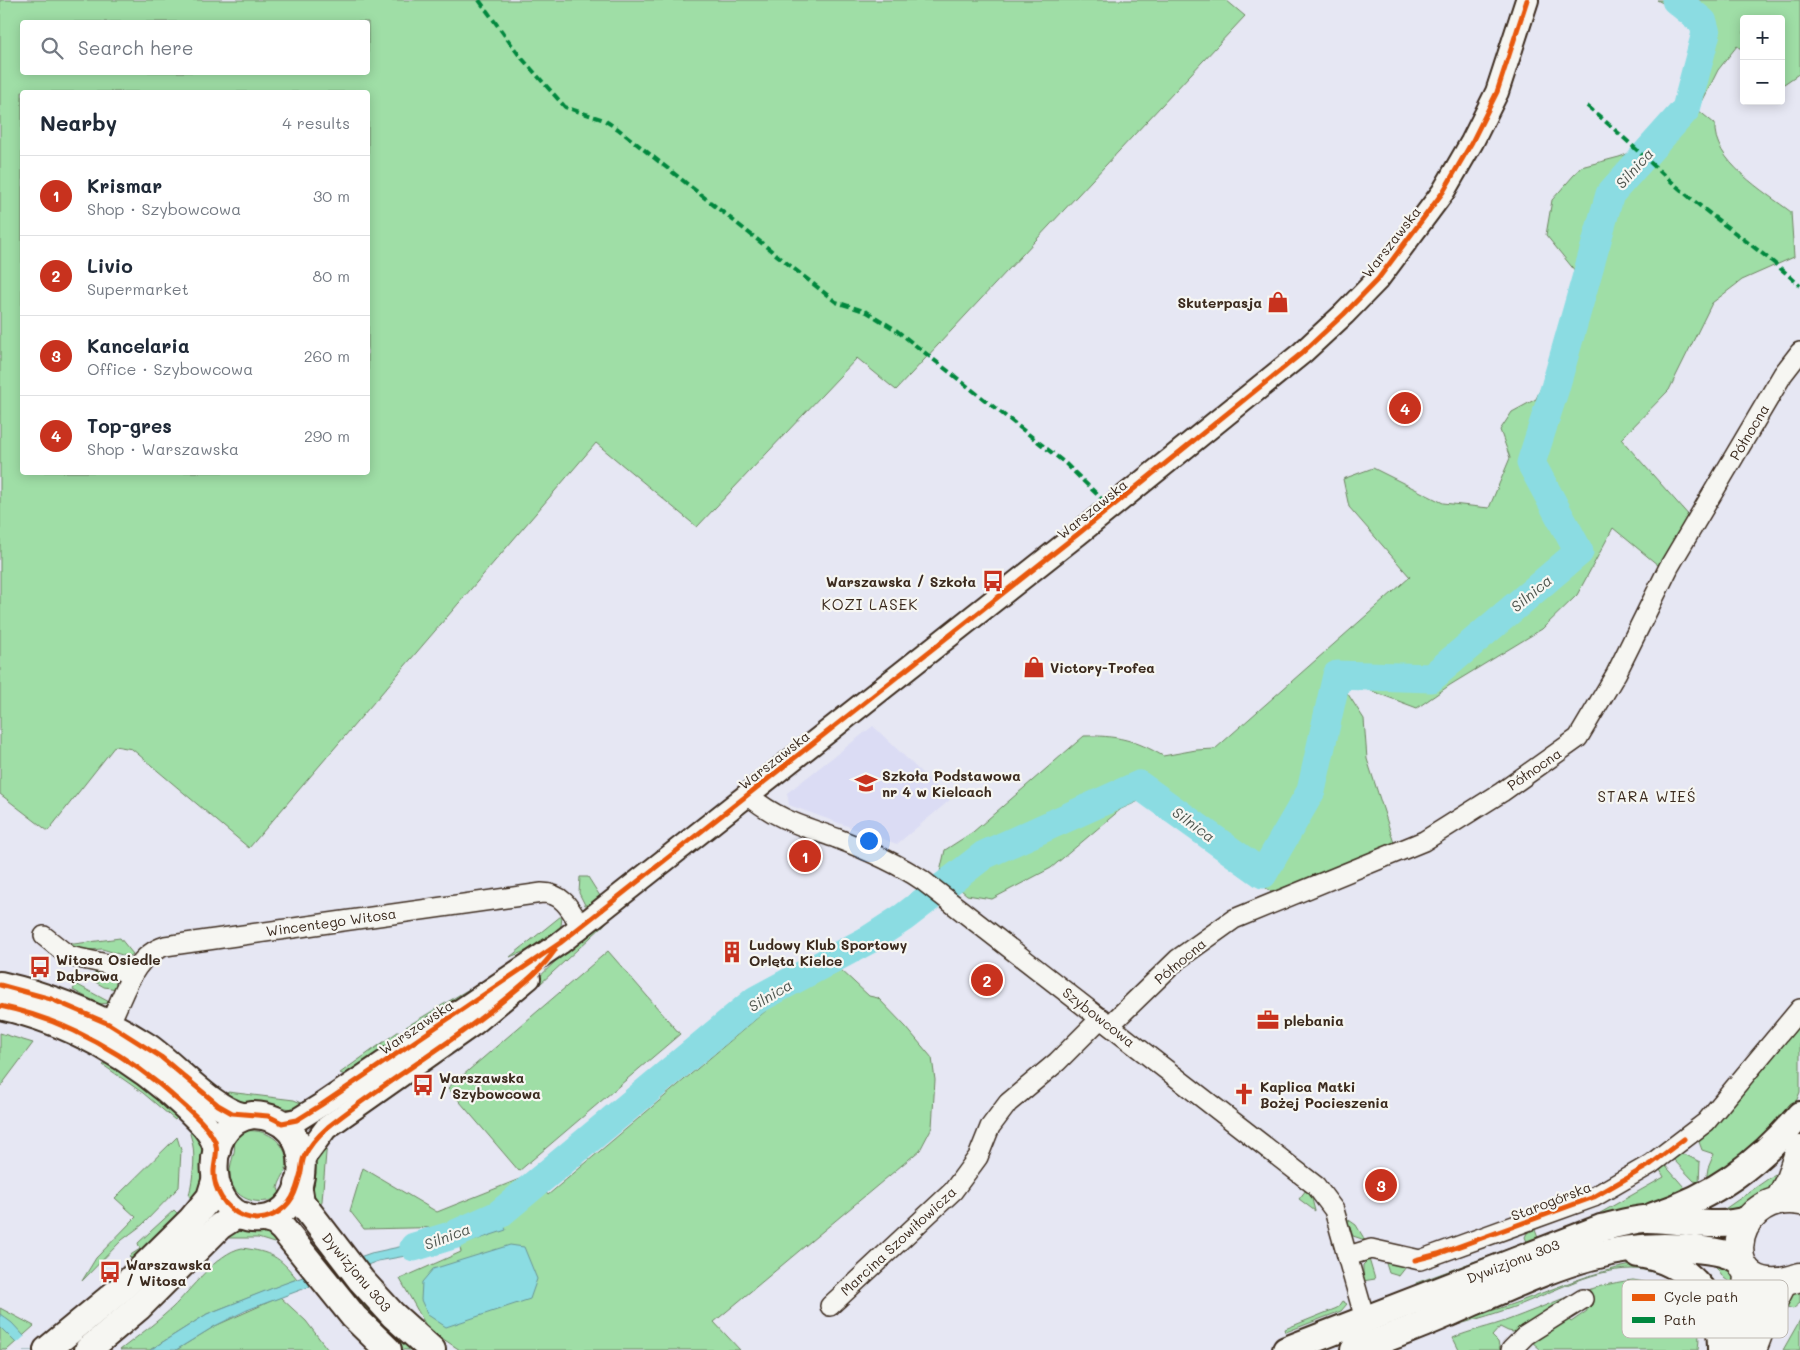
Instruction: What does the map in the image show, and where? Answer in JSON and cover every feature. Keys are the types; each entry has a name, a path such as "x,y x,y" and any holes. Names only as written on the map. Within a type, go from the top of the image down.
{"main road":[{"path":"0,984 52,999 109,1024 160,1056 223,1109 243,1116 268,1116 282,1123 292,1132 299,1143 303,1159 292,1201 286,1207 254,1218 234,1217 220,1226 139,1307 88,1350"},
{"path":"0,1006 69,1029 108,1049 142,1071 168,1091 204,1125 215,1140 217,1151"},
{"path":"1643,1219 1693,1201 1728,1182 1754,1162 1800,1115"},
{"path":"53,1346 122,1288 198,1213 210,1197 215,1182 217,1151 222,1133 243,1116"},
{"path":"1746,1280 1739,1242 1749,1219 1764,1207 1789,1201 1789,1182 1800,1150"},
{"path":"215,1182 225,1202 235,1212 275,1222 283,1228 331,1290 388,1350"},
{"name":"Dywizjonu 303","path":"298,1184 300,1202 361,1280 393,1315 432,1350"},
{"name":"Dywizjonu 303","path":"1286,1350 1587,1233 1643,1219 1712,1225 1736,1223 1749,1219"},
{"name":"Dywizjonu 303","path":"1354,1350 1461,1308 1533,1277 1578,1260 1607,1252 1630,1248 1672,1246 1725,1254 1744,1267"},
{"path":"1607,1252 1640,1254 1666,1262 1689,1275 1693,1280"},
{"path":"1744,1267 1764,1280"},
{"path":"1729,1350 1733,1338"},
{"path":"1752,1350 1757,1338"}],"street":[{"name":"Warszawska","path":"282,1123 297,1120 321,1105 560,943 1078,534 1302,353 1344,314 1378,278 1443,192 1472,142 1497,92 1527,0"},
{"name":"Północna","path":"1106,1022 1178,960 1234,919 1424,841 1502,792 1578,738 1616,674 1669,567 1797,361"},
{"name":"Szybowcowa","path":"748,795 766,810 897,864 922,880 1316,1186 1334,1210 1365,1320"},
{"name":"Wincentego Witosa","path":"109,1024 132,976 145,958 153,951 165,946 549,893 560,898 568,905 581,927"},
{"path":"44,936 69,956 107,964 132,976"},
{"name":"Warszawska","path":"303,1159 326,1128 498,1005 545,964 560,943"},
{"name":"Starogórska","path":"1348,1256 1371,1249 1420,1260 1594,1197 1651,1164 1706,1122 1800,1009"},
{"name":"Marcina Szowiłowicza","path":"830,1306 953,1191 978,1157 990,1127 1008,1103 1106,1022"},
{"path":"1511,1350 1526,1335 1583,1299"}],"shaded area":[{"name":"Szkoła Podstawowa nr 4 w Kielcach","path":"873,726 950,800 897,844 789,805 787,793"}],"green space":[{"path":"0,0 1226,0 1245,16 896,390 857,358 697,527 596,443 249,848 132,749 115,746 48,831 0,794"},
{"path":"1657,0 1800,0 1800,73 1785,83 1785,15 1740,15 1740,48 1737,46 1718,70 1698,110 1715,124 1716,138 1722,151 1731,163 1755,185 1791,212 1794,257 1742,280 1712,303 1669,390 1621,439 1691,518 1664,570 1613,528 1577,595 1542,629 1450,685 1417,708 1353,684 1346,691 1364,719 1367,759 1394,843 1344,866 1274,894 1155,805 1141,800 1121,809 1051,868 992,899 967,895 940,872 945,850 973,832 1084,736 1106,736 1134,742 1163,756 1196,750 1215,749 1410,577 1349,507 1343,479 1373,468 1443,503 1489,508 1510,458 1500,430 1512,412 1536,399 1559,347 1580,277 1546,235 1552,200 1581,167 1619,157 1643,148 1684,108 1700,23"},
{"path":"580,877 588,877 600,896 588,905 585,905 579,893"},
{"path":"613,914 604,925 527,996 528,988 567,950"},
{"path":"561,916 558,932 552,938 510,957"},
{"path":"120,938 133,954 129,957 102,949 88,950 88,955 64,943 74,944"},
{"path":"608,951 680,1034 519,1171 448,1088"},
{"path":"97,968 114,976 117,989 104,987 92,980"},
{"path":"840,969 869,996 878,998 932,1058 935,1080 932,1127 920,1150 714,1322 740,1350 460,1350 428,1329 400,1279 461,1252 456,1227 364,1229 350,1211 363,1168 437,1212 532,1174 548,1195 775,1003"},
{"path":"76,984 111,1003 99,1004 73,990"},
{"path":"469,989 466,999 410,1032 406,1027"},
{"path":"1800,1015 1800,1092 1789,1119 1706,1181 1708,1168 1714,1154 1702,1150 1698,1139"},
{"path":"399,1031 402,1038 347,1076 340,1073"},
{"path":"0,1033 33,1043 0,1087"},
{"path":"110,1061 180,1114 175,1120 143,1093 103,1065"},
{"path":"228,1092 294,1100 303,1104 293,1110 269,1103 244,1103 224,1098"},
{"path":"193,1128 204,1149 203,1188 196,1206 189,1196 194,1165 190,1134"},
{"path":"246,1131 262,1132 270,1135 285,1153 287,1160 286,1169 278,1188 281,1197 272,1200 255,1201 247,1199 235,1190 231,1182 230,1172 235,1147 233,1138"},
{"path":"177,1137 181,1150 179,1187 142,1225 122,1240 82,1281 96,1258 136,1217 115,1198"},
{"path":"327,1141 320,1207 310,1192 318,1148"},
{"path":"1677,1154 1686,1155 1700,1162 1699,1182 1694,1181 1671,1157"},
{"path":"1663,1163 1691,1195 1417,1290 1416,1283 1527,1242 1525,1237 1529,1229 1534,1227 1538,1238 1586,1221 1664,1177 1658,1166"},
{"path":"1778,1172 1782,1173 1778,1180 1761,1194 1735,1212 1722,1211"},
{"path":"1306,1190 1311,1195 1315,1211 1299,1199"},
{"path":"174,1210 183,1219 132,1259 129,1256 140,1249 138,1243"},
{"path":"1346,1218 1356,1225 1365,1240 1353,1236"},
{"path":"238,1228 280,1238 274,1243 258,1238 229,1238 225,1234"},
{"path":"242,1248 274,1256 297,1279 207,1314 150,1350 120,1350 172,1308 213,1264 232,1251"},
{"path":"1384,1257 1406,1267 1399,1276 1389,1273"},
{"path":"1369,1259 1375,1279 1363,1281 1363,1265"},
{"path":"1712,1261 1726,1266 1733,1273 1736,1280 1727,1280"},
{"path":"1647,1265 1673,1280 1644,1270 1616,1270 1583,1279 1520,1305 1435,1332 1455,1323 1574,1281 1617,1268"},
{"path":"1622,1282 1622,1338 1699,1338 1698,1350 1541,1350 1531,1341 1566,1317 1571,1322 1587,1311 1586,1303 1518,1333 1500,1327 1492,1336 1498,1342 1500,1350 1459,1350 1453,1338 1569,1296"},
{"path":"1800,1288 1800,1303 1793,1309 1788,1307 1788,1297"},
{"path":"361,1293 419,1350 402,1350 349,1297"},
{"path":"280,1297 306,1321 328,1350 176,1350 215,1326"},
{"path":"1342,1301 1347,1304 1341,1311 1286,1332 1285,1329 1337,1308"},
{"path":"0,1308 34,1326 7,1350 0,1350"},
{"path":"1800,1320 1800,1350 1783,1350"}],"water":[{"path":"501,1219 506,1230 455,1247 378,1261 247,1310 215,1326 176,1350 150,1350 207,1314 283,1284 371,1253 464,1233"},
{"path":"510,1245 524,1247 537,1279 530,1299 446,1327 428,1315 421,1300 422,1282 433,1269"},
{"path":"0,1314 12,1323 37,1350 23,1350 0,1327"}],"pier":[{"path":"26,1335 39,1350 19,1350 15,1345"}],"waterway":[{"name":"Silnica","path":"414,1247 453,1235 498,1215 756,1000 870,939 904,917 984,855 1139,785 1263,874 1311,791 1337,675 1431,678 1579,552 1531,463 1555,388 1610,194 1686,109 1706,33 1703,22 1676,0"}],"marked path":[{"path":"479,0 519,55 565,107 604,120 618,129 836,302 867,312 896,330 1065,463 1111,508"},
{"path":"1587,106 1687,195 1773,262 1800,286"}],"cycle path":[{"path":"0,985 51,999 109,1024 161,1057 218,1105 232,1113 268,1116 282,1123 297,1120 321,1105 560,943 1078,534 1302,353 1378,279 1443,192 1472,142 1497,92 1527,0"},
{"path":"0,1006 25,1012 73,1030 119,1055 161,1085 198,1118 214,1140 216,1144 214,1177 221,1198 237,1213 254,1219 262,1219 269,1217 289,1203 297,1186 306,1153 314,1141 328,1127 484,1016 532,976 555,950"},
{"path":"1415,1260 1438,1254 1594,1197 1651,1164 1684,1139"}],"place":[{"name":"Skuterpasja","path":"1278,302"},
{"name":"Top-gres","path":"1405,408"},
{"name":"Warszawska / Szkoła","path":"993,581"},
{"name":"Victory-Trofea","path":"1034,667"},
{"name":"Szkoła Podstawowa nr 4 w Kielcach","path":"866,783"},
{"name":"Krismar","path":"805,856"},
{"name":"Ludowy Klub Sportowy Orlęta Kielce","path":"732,952"},
{"name":"Witosa Osiedle Dąbrowa","path":"40,967"},
{"name":"Livio","path":"987,980"},
{"name":"plebania","path":"1268,1020"},
{"name":"Warszawska / Szybowcowa","path":"423,1085"},
{"name":"Kaplica Matki Bożej Pocieszenia","path":"1244,1094"},
{"name":"Kancelaria","path":"1381,1185"},
{"name":"Warszawska / Witosa","path":"110,1272"}],"district":[{"name":"KOZI LASEK","path":"870,604"},
{"name":"STARA WIEŚ","path":"1647,796"}]}
